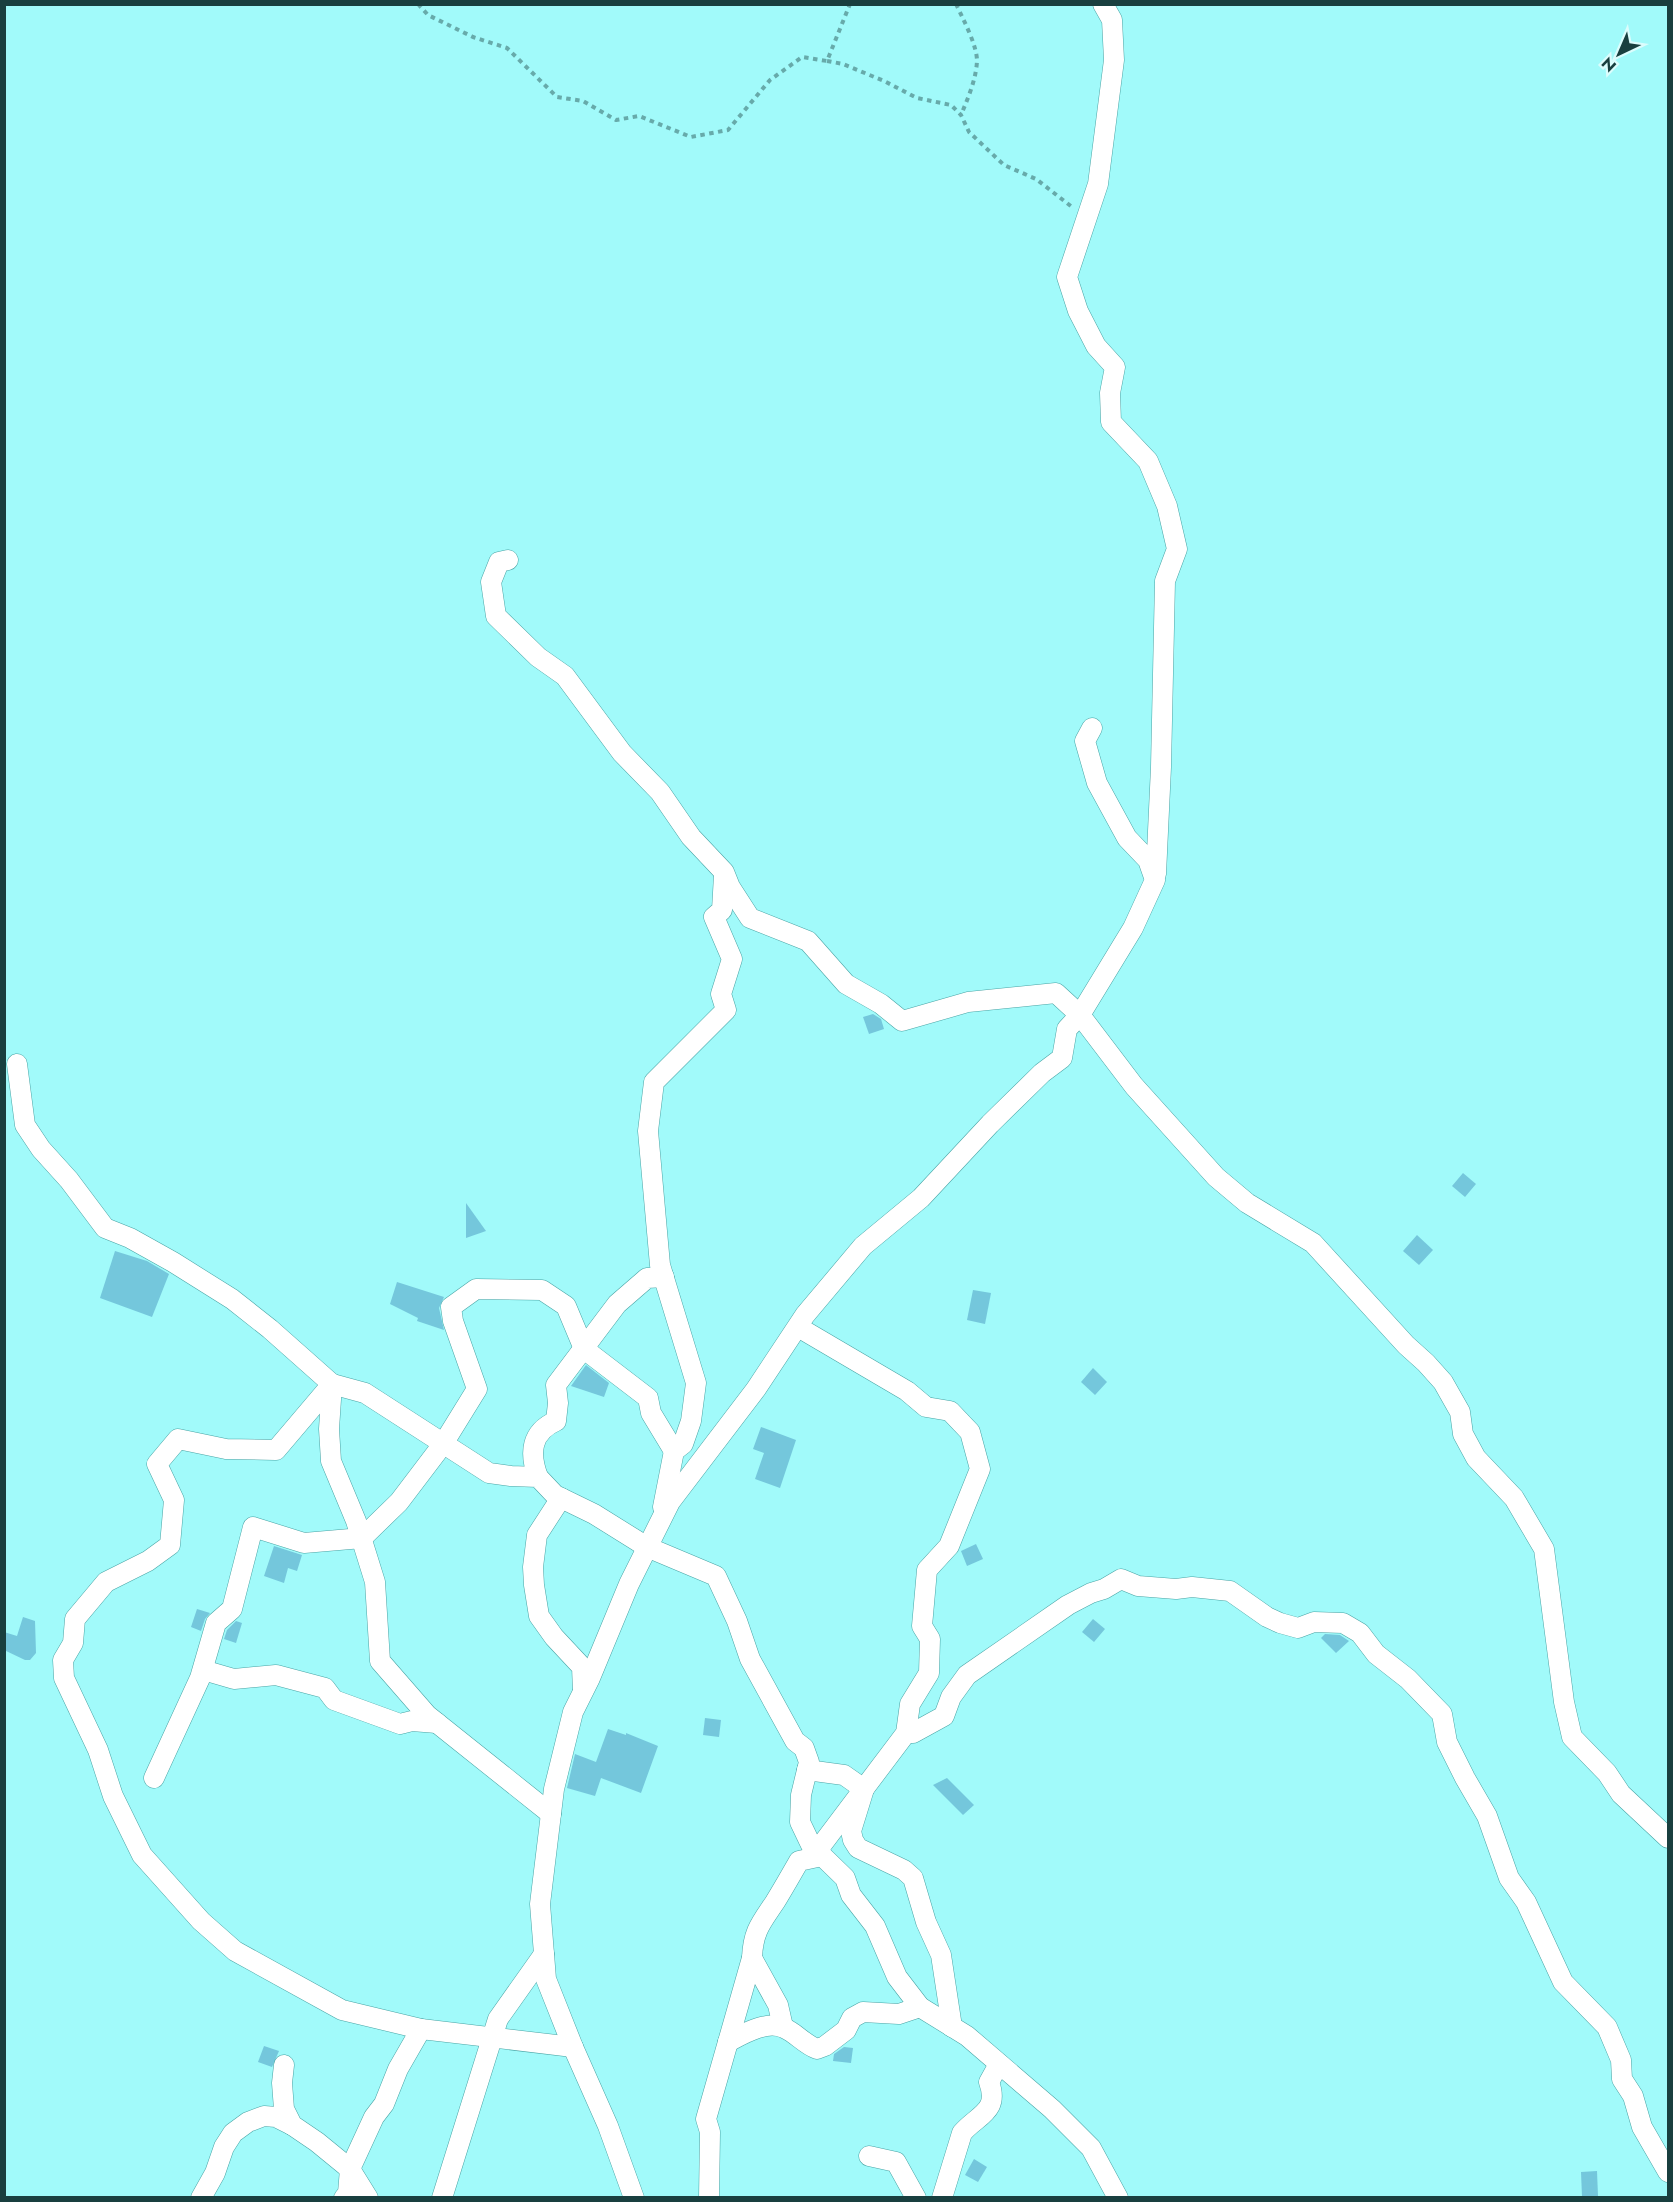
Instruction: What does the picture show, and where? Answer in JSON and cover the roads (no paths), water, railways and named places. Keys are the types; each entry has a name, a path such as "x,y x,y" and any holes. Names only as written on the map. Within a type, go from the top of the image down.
{"street":[{"path":"634,2198 608,2126 546,1979 540,1904 554,1789 573,1712 647,1547 670,1502 756,1389 805,1315 863,1246 921,1198 990,1124 1042,1073 1062,1058 1067,1029 1080,1015 1133,928 1155,880 1161,767 1165,581 1177,549 1167,506 1148,461 1111,422 1110,393 1115,367 1096,346 1078,311 1067,277 1098,184 1114,60 1112,20 1103,4"},
{"path":"508,560 499,562 491,582 496,616 538,657 565,676 622,753 660,792 691,837 724,872 730,887 750,918 808,941 846,984 881,1004 902,1021 968,1002 1056,993 1080,1015 1134,1086 1216,1177 1247,1203 1313,1242 1406,1345 1426,1363 1443,1382 1460,1413 1463,1434 1476,1458 1514,1498 1544,1548 1564,1702 1572,1737 1608,1773 1621,1794 1668,1838"},
{"path":"1092,728 1085,741 1097,783 1127,838 1148,860 1155,880"},
{"path":"660,1521 674,1451 683,1444 691,1421 696,1383 660,1265 648,1131 654,1082 726,1010 721,994 732,958 714,917 722,910 724,872"},
{"path":"17,1064 25,1125 41,1149 69,1180 105,1228 130,1238 173,1262 232,1299 332,1384 365,1393 489,1473 538,1477"},
{"path":"664,1277 647,1278 633,1288 617,1304 556,1385 558,1403 556,1421 545,1426 532,1446 533,1464 538,1477 555,1495 594,1514 647,1547 716,1576 737,1621 750,1659 795,1741 804,1748 809,1762 801,1794 800,1822 811,1845 845,1878 851,1895 875,1926 897,1977 920,2007 967,2036 1052,2109 1091,2148 1118,2198"},
{"path":"154,1778 203,1670 216,1623 232,1609 253,1527 304,1543 362,1538 399,1502 443,1444 477,1389 453,1321 452,1307 476,1289 542,1290 566,1306 584,1349 648,1398 651,1413 674,1451"},
{"path":"710,2198 710,2132 706,2119 752,1958 752,1947 760,1922 799,1861 820,1854 906,1733 910,1704 929,1672 930,1639 922,1626 927,1570 949,1546 980,1469 970,1432 950,1412 926,1407 907,1391 798,1327"},
{"path":"332,1384 329,1429 331,1461 362,1538 375,1582 380,1661 437,1723 551,1814"},
{"path":"332,1384 276,1450 226,1449 178,1439 166,1452 157,1464 174,1500 170,1545 148,1561 106,1582 75,1619 73,1643 63,1660 64,1678 98,1750 114,1796 142,1855 201,1921 235,1951 342,2010 421,2029 573,2047"},
{"path":"561,1498 537,1535 533,1567 534,1585 539,1616 554,1637 582,1667 583,1692"},
{"path":"906,1733 913,1733 944,1716 951,1697 967,1675 1068,1605 1121,1579 1138,1586 1176,1589 1192,1587 1230,1591 1268,1617 1298,1628 1314,1622 1343,1623 1360,1633 1376,1654 1408,1679 1442,1714 1447,1742 1487,1816 1509,1878 1526,1902 1563,1982 1607,2027 1621,2060 1622,2079 1634,2096 1642,2127 1668,2172"},
{"path":"203,1670 234,1679 276,1675 325,1688 334,1700 400,1724 412,1721 437,1723"},
{"path":"807,1770 844,1775 864,1789"},
{"path":"864,1789 851,1831 853,1840 858,1848 904,1870 913,1878 926,1922 942,1955 952,2027"},
{"path":"442,2198 498,2019 544,1954"},
{"path":"752,1958 778,2005 783,2027"},
{"path":"728,2042 758,2027 783,2027 808,2046 817,2049 825,2046 846,2030 852,2018 863,2012 899,2014 920,2007"},
{"path":"344,2198 348,2193 350,2169 374,2116 384,2104 398,2069 421,2029"},
{"path":"942,2198 962,2133 991,2106 992,2092 988,2082 999,2064"},
{"path":"284,2065 284,2109 292,2125"},
{"path":"201,2198 215,2173 224,2147 233,2133 248,2122 264,2116 276,2117 317,2142 350,2169 368,2198"},
{"path":"869,2156 896,2162 916,2198"}]}
